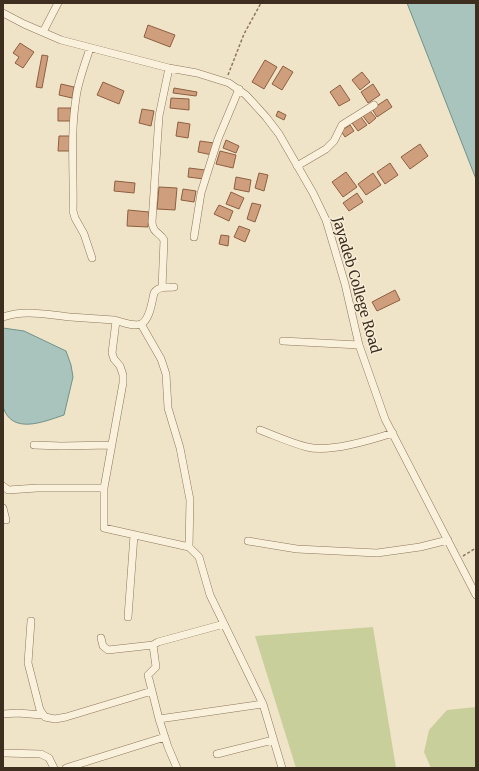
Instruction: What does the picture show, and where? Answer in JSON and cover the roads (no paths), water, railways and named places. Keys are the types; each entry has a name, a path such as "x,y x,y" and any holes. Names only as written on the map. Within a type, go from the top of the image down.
{"street":[{"path":"43,32 58,3"},
{"name":"Jayadeb College Road","path":"3,12 61,40 169,68 197,73 226,82 239,89 246,95 266,117 279,134 313,193 326,220 345,284 358,345 385,419 476,595"},
{"path":"90,48 77,91 75,103 73,142 73,211 75,218 87,240 92,258"},
{"path":"162,288 164,240 162,236 154,230 152,222 159,116 169,68"},
{"path":"194,237 201,193 218,139 239,89"},
{"path":"297,166 326,149 334,141 342,125 374,105"},
{"path":"3,317 27,313 50,314 140,324 148,315 156,290 174,287"},
{"path":"116,321 112,354 120,366 123,376 104,488 104,528 189,547 199,557 210,595 264,704 282,768"},
{"path":"140,324 161,359 166,374 168,408 180,448 190,500 189,547"},
{"path":"283,341 358,345"},
{"path":"260,430 308,448 343,446 392,433"},
{"path":"34,445 111,445"},
{"path":"3,486 8,490 37,488 104,488"},
{"path":"3,508 6,520"},
{"path":"128,617 134,535"},
{"path":"248,541 297,549 377,553 448,540"},
{"path":"31,621 28,663 42,715"},
{"path":"101,638 103,646 108,650 153,644 224,624"},
{"path":"153,644 156,667 148,675 164,737 177,768"},
{"path":"3,714 18,713 42,715 49,718 66,717 152,691"},
{"path":"159,720 264,704"},
{"path":"66,768 164,737"},
{"path":"217,754 274,740"},
{"path":"4,753 41,754 49,758 54,768"}],"water":[{"path":"407,3 476,3 476,179"},
{"path":"3,328 24,331 66,351 73,377 64,415 47,421 29,424 21,424 13,421 7,416 3,407"}]}
